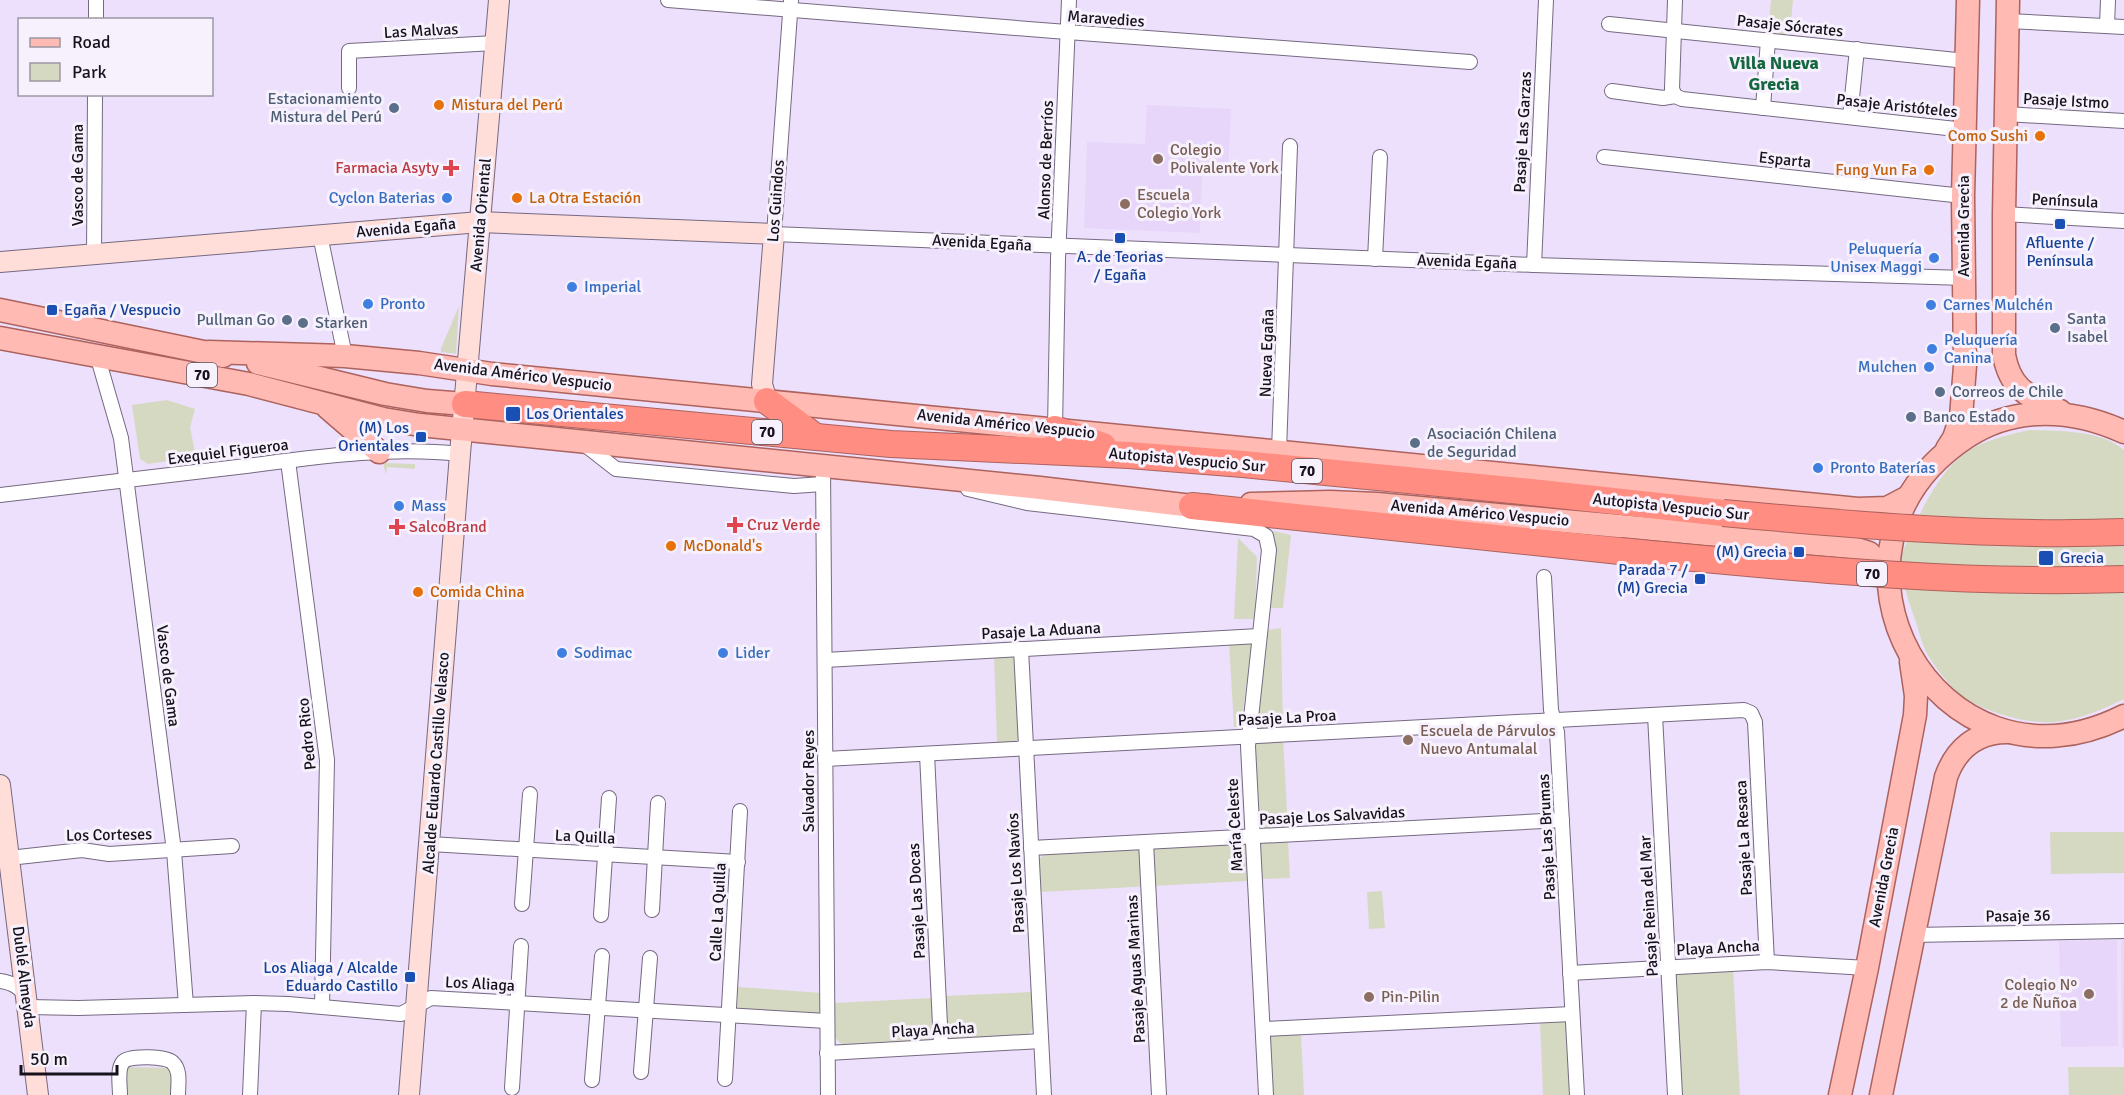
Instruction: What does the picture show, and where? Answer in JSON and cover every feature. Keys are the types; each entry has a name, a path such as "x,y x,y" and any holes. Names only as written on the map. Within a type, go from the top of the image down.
{"highway":[{"path":"767,401 816,437"},
{"name":"Autopista Vespucio Sur","path":"465,404 970,449 1129,455 1856,525 1966,532 2124,532"},
{"path":"1055,429 1129,455"},
{"name":"70","path":"1192,506 1836,572 2030,581 2124,579"}],"main road":[{"name":"Avenida Oriental","path":"463,430 499,0"},
{"name":"Avenida Grecia","path":"1947,449 1959,425 1962,409 1966,334 1963,196 1968,0"},
{"path":"2008,10 2004,355 2010,377 2021,391 2067,414"},
{"name":"Avenida Egaña","path":"0,262 94,256 480,222 774,234"},
{"name":"Los Guindos","path":"767,401 762,384 774,234"},
{"name":"Avenida Américo Vespucio","path":"0,310 209,352 385,394 465,404"},
{"name":"Avenida Américo Vespucio","path":"0,338 249,384 401,422 823,475 921,476 1192,506 1295,502 1377,504 1674,530 1850,547 1869,553 1888,571"},
{"name":"Avenida Américo Vespucio","path":"209,352 345,356 419,363 767,401 1858,509 1887,508 1908,497"},
{"path":"320,402 379,452"},
{"path":"2008,732 1972,717 1955,706 1926,679 1911,657 1902,641 1893,616 1889,589 1888,571 1893,533 1908,497 1932,463 1947,449 1977,430 2008,418 2037,413 2067,414 2104,423 2124,432"},
{"name":"Alcalde Eduardo Castillo Velasco","path":"410,1095 463,430"},
{"name":"Avenida Grecia","path":"1840,1095 1867,968 1915,715 1916,696 1911,657"},
{"path":"1881,1095 1948,771 1957,755 1973,740 1988,734 2008,732 2036,736 2064,734 2098,727 2124,716"},
{"name":"Dublé Almeyda","path":"0,785 7,895 28,1004 38,1095"}],"street":[{"path":"96,0 96,18"},
{"name":"Maravedies","path":"668,0 790,5 1068,33 1470,62"},
{"name":"Alonso de Berríos","path":"1055,429 1059,247 1069,0"},
{"name":"Pasaje Las Garzas","path":"1534,265 1546,0"},
{"path":"1675,0 1672,89 1675,96"},
{"path":"2107,26 2108,0"},
{"name":"Los Guindos","path":"774,234 790,5"},
{"path":"2008,10 2124,27"},
{"name":"Pasaje Sócrates","path":"1609,24 1966,61"},
{"path":"1763,108 1768,40"},
{"name":"Las Malvas","path":"349,88 349,51 495,43"},
{"path":"1850,117 1857,50"},
{"name":"Pasaje Aristóteles","path":"1612,91 1663,98 1675,96 1682,99 1965,130"},
{"name":"Vasco de Gama","path":"94,256 95,96"},
{"name":"Pasaje Istmo","path":"2006,114 2124,121"},
{"name":"Nueva Egaña","path":"1280,451 1290,146"},
{"path":"1375,259 1380,157"},
{"name":"Esparta","path":"1604,157 1963,196"},
{"name":"Península","path":"2004,214 2124,221"},
{"name":"Avenida Egaña","path":"774,234 1534,265 1965,278"},
{"path":"320,236 345,356"},
{"name":"Vasco de Gama","path":"97,355 119,427 174,851 186,1005"},
{"name":"Exequiel Figueroa","path":"0,495 379,452 460,454"},
{"name":"Pedro Rico","path":"288,461 327,760 322,1007"},
{"name":"Salvador Reyes","path":"823,475 828,1095"},
{"name":"Avenida Américo Vespucio","path":"921,476 1000,498 1027,503 1254,529 1266,536 1269,555"},
{"name":"María Celeste","path":"1266,1095 1248,737 1269,555"},
{"name":"Pasaje Las Brumas","path":"1544,577 1551,710 1557,732 1577,1095"},
{"name":"Pasaje La Aduana","path":"825,660 1259,636"},
{"name":"Pasaje Los Navíos","path":"1021,649 1044,1095"},
{"name":"Pasaje La Proa","path":"825,759 1742,710 1751,713"},
{"name":"Pasaje La Resaca","path":"1751,713 1755,722 1767,962"},
{"name":"Pasaje Reina del Mar","path":"1655,715 1675,1095"},
{"name":"Pasaje Las Docas","path":"927,754 941,1046"},
{"path":"522,904 530,794"},
{"path":"601,915 609,798"},
{"path":"652,910 658,803"},
{"name":"Calle La Quilla","path":"725,1079 740,811"},
{"name":"Pasaje Los Salvavidas","path":"1031,848 1562,820"},
{"name":"Pasaje Aguas Marinas","path":"1146,842 1159,1095"},
{"name":"La Quilla","path":"430,844 738,862"},
{"name":"Los Corteses","path":"5,846 82,850 109,854 232,846"},
{"name":"Pasaje 36","path":"1913,935 2124,931"},
{"path":"512,1088 521,946"},
{"path":"592,1080 602,956"},
{"path":"641,1072 650,958"},
{"name":"Playa Ancha","path":"1570,973 1767,962 1867,968"},
{"path":"0,981 12,983 21,990 28,1004"},
{"name":"Los Aliaga","path":"28,1004 78,1008 254,1003 401,1014 430,998 827,1021"},
{"path":"250,1095 254,1003"},
{"path":"1263,1029 1572,1014"},
{"name":"Playa Ancha","path":"827,1053 1041,1041"},
{"path":"120,1095 121,1066 124,1061 133,1057 170,1059 178,1072 178,1095"}],"shaded area":[{"name":"Colegio Polivalente York","path":"1147,105 1231,109 1228,175 1202,175 1200,233 1084,228 1087,142 1145,144"},
{"name":"Colegio Nº 2 de Ñuñoa","path":"2117,940 2118,1046 2061,1047 2059,941"},
{"path":"2121,940 2124,940 2124,1047 2122,1047"}],"green space":[{"path":"1771,0 1793,0 1790,35 1768,33"},
{"path":"459,306 456,354 441,352 441,348"},
{"path":"167,400 195,409 190,427 196,457 148,464 140,459 132,405"},
{"path":"2029,430 2066,431 2091,435 2115,443 2124,450 2124,699 2091,714 2056,722 2022,720 1999,714 1968,700 1953,687 1928,656 1901,571 1902,554 1909,538 1927,501 1948,469 1977,446 1996,438"},
{"path":"383,463 415,464 415,469 387,467 386,475"},
{"path":"1269,530 1291,535 1283,608 1266,608 1273,537"},
{"path":"1238,538 1257,557 1255,619 1234,619"},
{"path":"1281,628 1283,727 1256,729 1265,630"},
{"path":"1252,642 1241,727 1234,727 1229,644"},
{"path":"1011,655 1015,661 1020,736 1013,744 997,744 994,656"},
{"path":"1283,738 1288,829 1258,830 1253,740"},
{"path":"2050,832 2124,832 2124,873 2051,874"},
{"path":"1288,840 1290,878 1262,879 1260,841"},
{"path":"1245,841 1247,881 1040,892 1039,859 1046,853"},
{"path":"1382,891 1385,928 1369,929 1367,892"},
{"path":"1733,969 1740,1095 1681,1095 1674,972"},
{"path":"738,987 822,993 820,1015 737,1010"},
{"path":"1032,992 1035,1028 1027,1035 954,1040 945,1032 944,996"},
{"path":"932,998 933,1034 928,1041 843,1045 835,1038 834,1003"},
{"path":"1568,1019 1572,1095 1543,1095 1540,1021"},
{"path":"1301,1034 1304,1095 1271,1095 1268,1036"},
{"path":"125,1067 172,1068 172,1095 125,1095"},
{"path":"2068,1067 2124,1067 2124,1095 2069,1095"}],"place":[{"name":"Mistura del Perú","path":"439,105"},
{"name":"Estacionamiento Mistura del Perú","path":"394,108"},
{"name":"Como Sushi","path":"2040,136"},
{"name":"Colegio Polivalente York","path":"1158,159"},
{"name":"Farmacia Asyty","path":"451,168"},
{"name":"Fung Yun Fa","path":"1929,170"},
{"name":"Cyclon Baterias","path":"447,198"},
{"name":"La Otra Estación","path":"517,198"},
{"name":"Escuela Colegio York","path":"1125,204"},
{"name":"Afluente / Península","path":"2060,224"},
{"name":"A. de Teorias / Egaña","path":"1120,238"},
{"name":"Peluquería Unisex Maggi","path":"1934,258"},
{"name":"Imperial","path":"572,287"},
{"name":"Pronto","path":"368,304"},
{"name":"Carnes Mulchén","path":"1931,305"},
{"name":"Egaña / Vespucio","path":"52,310"},
{"name":"Pullman Go","path":"287,320"},
{"name":"Starken","path":"303,323"},
{"name":"Santa Isabel","path":"2055,328"},
{"name":"Peluquería Canina","path":"1932,349"},
{"name":"Mulchen","path":"1929,367"},
{"name":"Correos de Chile","path":"1940,392"},
{"name":"Los Orientales","path":"513,414"},
{"name":"Banco Estado","path":"1911,417"},
{"name":"(M) Los Orientales","path":"421,437"},
{"name":"Asociación Chilena de Seguridad","path":"1415,443"},
{"name":"Pronto Baterías","path":"1818,468"},
{"name":"Mass","path":"399,506"},
{"name":"Cruz Verde","path":"735,525"},
{"name":"SalcoBrand","path":"397,527"},
{"name":"McDonald's","path":"671,546"},
{"name":"(M) Grecia","path":"1799,552"},
{"name":"Grecia","path":"2046,558"},
{"name":"Parada 7 / (M) Grecia","path":"1700,579"},
{"name":"Comida China","path":"418,592"},
{"name":"Sodimac","path":"562,653"},
{"name":"Lider","path":"723,653"},
{"name":"Escuela de Párvulos Nuevo Antumalal","path":"1408,740"},
{"name":"Los Aliaga / Alcalde Eduardo Castillo","path":"410,977"},
{"name":"Colegio Nº 2 de Ñuñoa","path":"2089,994"},
{"name":"Pin-Pilin","path":"1369,997"}],"district":[{"name":"Villa Nueva Grecia","path":"1774,73"}]}
